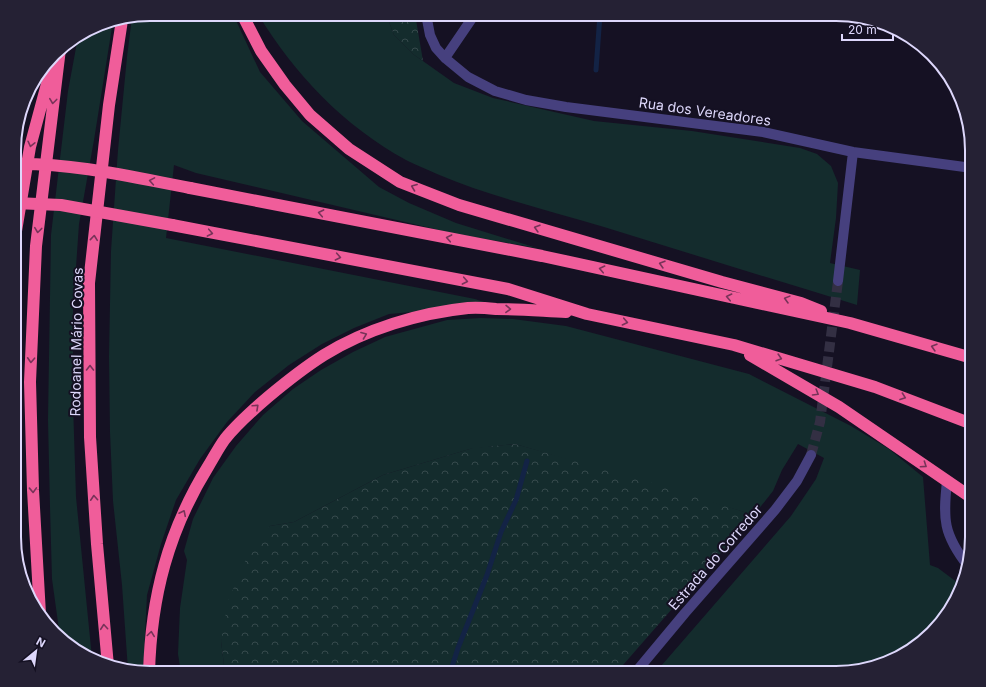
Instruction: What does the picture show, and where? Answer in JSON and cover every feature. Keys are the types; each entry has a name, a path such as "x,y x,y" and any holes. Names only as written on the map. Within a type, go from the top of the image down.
{"highway":[{"path":"246,21 261,51 285,85 310,115 350,149 400,182 466,207 722,282 801,303 850,323"},
{"name":"Rodoanel Mário Covas","path":"107,658 97,544 90,437 89,283 109,105 121,24"},
{"path":"39,603 33,490 30,382 36,246 59,59"},
{"path":"21,201 30,147 53,66"},
{"path":"21,164 56,165 86,169 542,256 850,323 965,356"},
{"path":"21,203 61,205 508,289 587,314 734,345 875,387 965,421"},
{"path":"149,666 149,646 156,594 168,550 185,509 201,477 226,438 257,406 278,388 325,354 356,338 390,325 427,314 469,308 523,309 587,314"},
{"path":"734,345 838,407 965,493"}],"street":[{"path":"427,21 430,35 436,48 445,58 470,21"},
{"name":"Rua dos Vereadores","path":"445,58 468,76 495,91 526,100 574,108 763,132 853,152 965,167"},
{"path":"838,281 853,152"},
{"name":"Estrada do Corredor","path":"642,666 685,613 775,510 796,481 811,455"},
{"path":"947,481 944,510 948,535 957,553 963,560"}],"green space":[{"path":"236,21 260,72 302,121 379,187 409,203 456,223 537,248 456,234 196,173 174,165 166,238 475,299 493,305 389,314 354,328 322,344 289,365 255,392 227,422 200,459 176,500 161,544 147,595 143,666 128,664 122,585 113,501 110,432 109,357 111,251 118,150 131,22"},
{"path":"262,21 389,21 394,35 413,54 454,83 493,98 594,121 692,131 800,148 817,154 831,166 838,183 836,218 830,263 860,270 857,305 478,190 410,162 383,146 341,115 304,78"},
{"path":"389,21 416,21 423,61 413,54 394,35"},
{"path":"112,27 79,224 73,310 73,403 76,497 91,652 71,639 59,628 52,579 48,420 51,235 68,91 77,44 93,34"},
{"path":"481,318 513,319 566,326 749,374 851,426 889,449 923,477 930,565 938,568 957,582 952,594 938,616 921,634 908,644 893,653 861,664 836,666 661,666 791,516 816,479 824,458 798,444 782,470 773,491 754,515 515,444 470,449 383,475 294,522 270,526 221,641 224,666 180,666 178,654 180,608 187,560 184,551 193,519 213,478 236,446 263,415 293,389 321,370 353,352 385,337 447,320"},
{"path":"515,444 646,481 754,515 622,666 224,666 221,641 228,601 247,557 270,526 294,522 383,475 473,448"}],"waterway":[{"path":"596,70 600,21"},
{"path":"452,666 487,575 501,532 516,500 527,461"}],"tunnel":[{"path":"811,455 820,422 838,281"}]}
